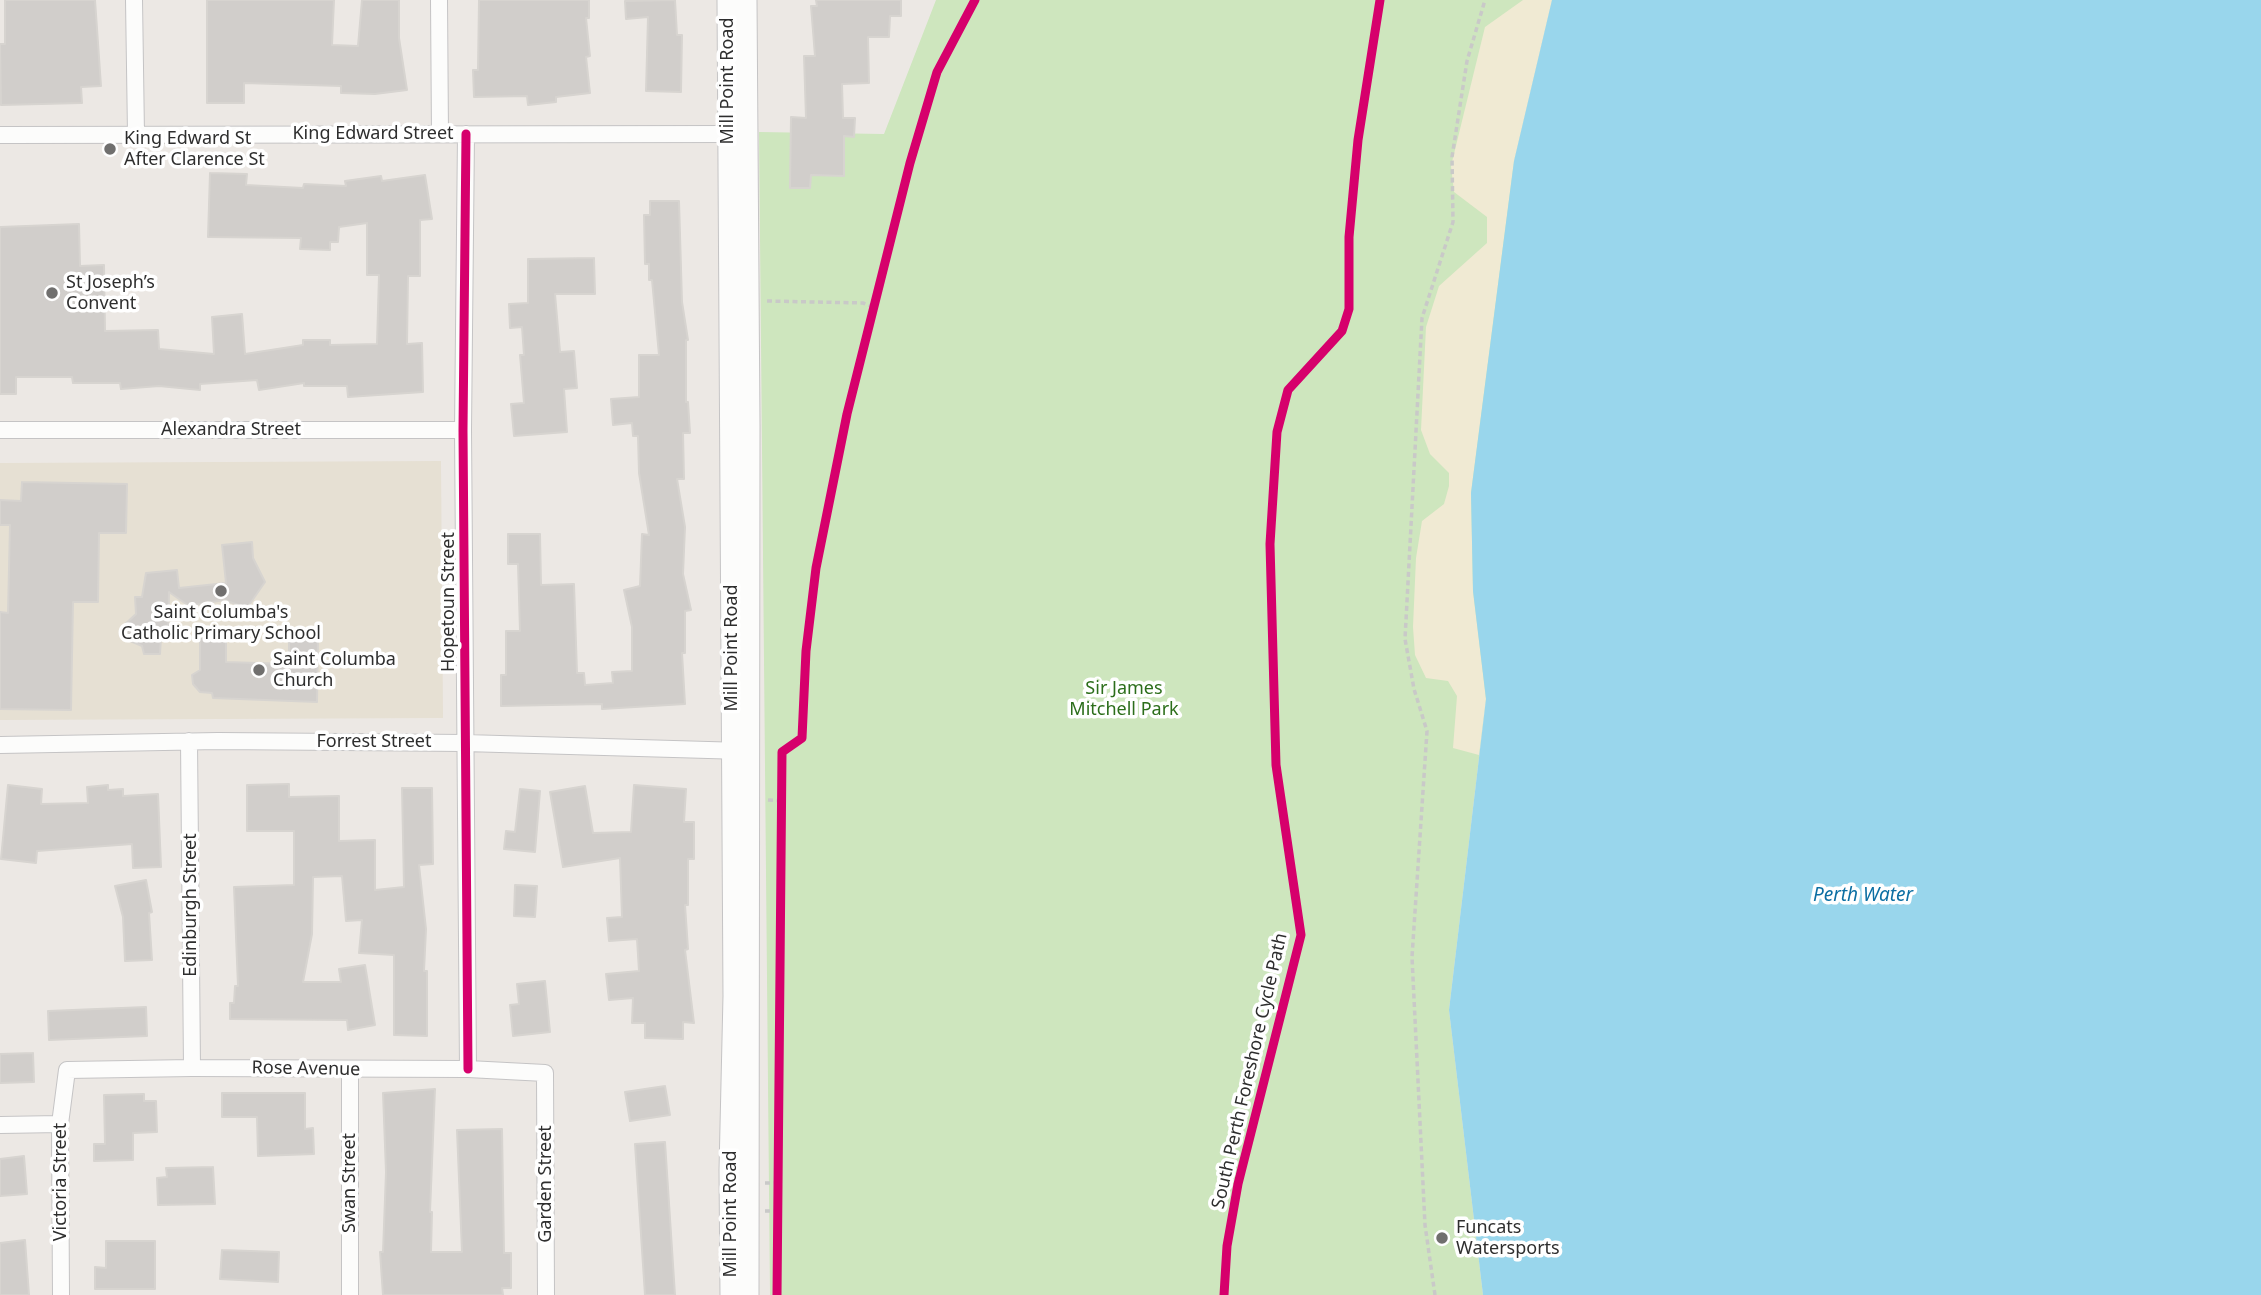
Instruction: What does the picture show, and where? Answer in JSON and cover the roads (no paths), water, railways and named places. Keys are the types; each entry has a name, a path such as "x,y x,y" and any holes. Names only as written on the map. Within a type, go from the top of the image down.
{"main road":[{"name":"Mill Point Road","path":"727,0 737,134 748,1295"},
{"name":"Mill Point Road","path":"737,134 746,0"},
{"name":"Mill Point Road","path":"731,1295 741,751"}],"street":[{"path":"134,0 136,134"},
{"path":"439,0 440,134"},
{"name":"Hopetoun Street","path":"466,134 463,430 468,1069"},
{"name":"King Edward Street","path":"0,135 737,134"},
{"name":"Alexandra Street","path":"0,430 463,430"},
{"name":"Forrest Street","path":"0,746 189,741 466,743 741,751"},
{"name":"Edinburgh Street","path":"189,741 192,1068"},
{"name":"Rose Avenue","path":"67,1070 468,1069 545,1073"},
{"name":"Victoria Street","path":"61,1295 60,1124 67,1070"},
{"name":"Swan Street","path":"350,1070 350,1295"},
{"name":"Garden Street","path":"545,1073 547,1295"},
{"path":"0,1125 60,1124"}],"water":[{"name":"Perth Water","path":"1552,0 2261,0 2261,1295 1483,1295 1449,1010 1486,699 1473,591 1471,493 1514,161"}],"place":[{"name":"King Edward St After Clarence St","path":"110,149"},
{"name":"St Joseph’s Convent","path":"52,293"},
{"name":"Saint Columba's Catholic Primary School","path":"221,591"},
{"name":"Saint Columba Church","path":"259,670"},
{"name":"Funcats Watersports","path":"1442,1238"}],"park label":[{"name":"Sir James Mitchell Park","path":"1124,699"}]}
